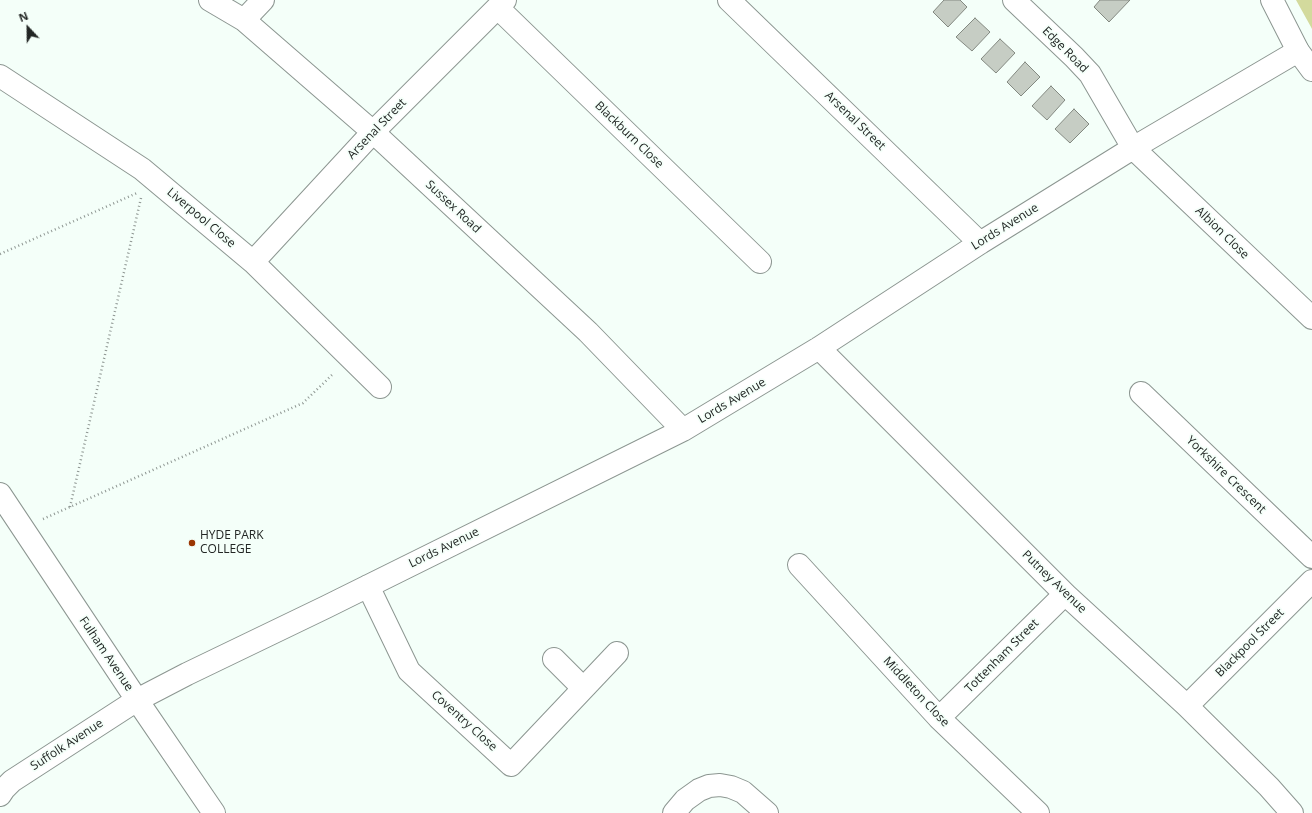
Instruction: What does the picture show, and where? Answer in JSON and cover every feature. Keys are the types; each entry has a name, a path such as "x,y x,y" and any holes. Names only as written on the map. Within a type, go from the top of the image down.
{"street":[{"name":"Sussex Road","path":"210,0 244,20 373,132 588,332 683,430"},
{"path":"244,20 264,0"},
{"name":"Arsenal Street","path":"729,0 980,243"},
{"name":"Edge Road","path":"1014,0 1074,56 1090,74 1133,148"},
{"path":"1272,0 1298,51 1312,70"},
{"name":"Arsenal Street","path":"253,262 373,132 501,4"},
{"name":"Blackburn Close","path":"501,4 760,262"},
{"name":"Lords Avenue","path":"137,700 683,430 819,348 980,243 1133,148 1298,51"},
{"name":"Liverpool Close","path":"0,76 142,169 253,262 380,387"},
{"name":"Albion Close","path":"1133,148 1312,318"},
{"name":"Putney Avenue","path":"819,348 1065,594 1187,706 1269,787 1292,813"},
{"name":"Yorkshire Crescent","path":"1141,393 1312,557"},
{"name":"Fulham Avenue","path":"0,494 214,813"},
{"name":"Middleton Close","path":"799,565 940,718 1038,813"},
{"name":"Blackpool Street","path":"1187,706 1312,581"},
{"name":"Coventry Close","path":"368,586 408,671 511,765 617,653"},
{"name":"Tottenham Street","path":"940,718 1065,594"},
{"path":"554,659 584,688"},
{"name":"Suffolk Avenue","path":"0,795 12,781 137,700"},
{"path":"674,813 685,800 698,790 710,786 720,785 731,787 743,792 768,813"}],"path":[{"path":"0,254 143,190 70,507"},
{"path":"23,528 303,403 350,358"}],"green space":[{"path":"1296,0 1312,0 1312,29 1311,27"}],"building":[{"path":"944,0 960,0 967,7 948,27 933,12"},
{"path":"1100,0 1130,0 1109,22 1094,7"},
{"path":"975,18 990,32 972,51 956,37"},
{"path":"1000,39 1015,53 996,73 981,59"},
{"path":"1025,62 1040,77 1021,96 1007,82"},
{"path":"1051,86 1065,100 1047,120 1032,106"},
{"path":"1074,109 1089,124 1070,143 1055,129"}],"place":[{"name":"HYDE PARK COLLEGE","path":"192,543"}]}
